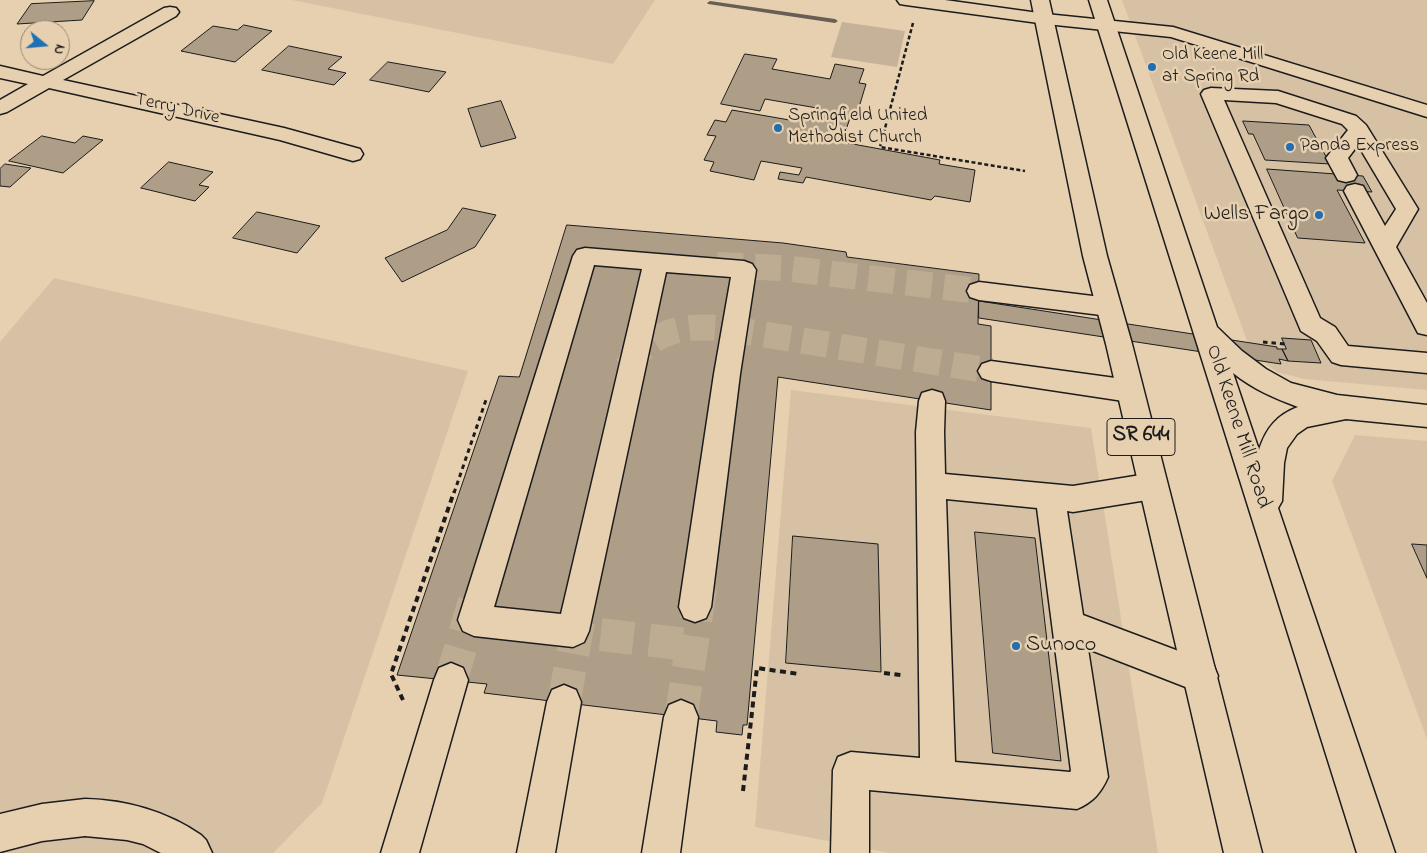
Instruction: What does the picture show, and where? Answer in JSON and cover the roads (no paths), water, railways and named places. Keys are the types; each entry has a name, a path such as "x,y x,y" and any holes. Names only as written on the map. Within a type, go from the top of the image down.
{"main road":[{"path":"906,0 1043,10 1107,24 1192,37 1427,111"},
{"name":"Old Keene Mill Road","path":"1098,0 1376,853"},
{"name":"SR 644","path":"1043,10 1095,256 1201,676 1243,853"},
{"path":"0,108 170,12"},
{"name":"Terry Drive","path":"0,72 284,134 353,154"},
{"path":"1363,91 1354,125 1337,158 1427,326"},
{"path":"1385,246 1407,209 1354,125 1278,97 1211,94 1310,324 1326,334 1341,355 1427,362"},
{"path":"656,262 573,631 474,620 585,256 656,262 744,270 727,374 695,607"},
{"path":"978,291 1109,307"},
{"path":"1204,326 1232,359 1258,378 1303,399 1356,410 1427,416"},
{"path":"990,371 1130,390"},
{"path":"932,401 930,432 938,777"},
{"path":"1266,518 1270,458 1273,443 1281,430 1301,417 1324,412 1356,410"},
{"path":"932,485 1073,499 1153,486"},
{"path":"850,853 851,770 1077,791 1090,777 1050,497"},
{"path":"1068,625 1201,676"},
{"path":"400,853 451,680"},
{"path":"536,853 564,702"},
{"path":"661,853 681,717"},
{"path":"0,833 68,817 114,818 155,829 188,848 193,853"}],"waterway":[{"path":"710,3 835,21"}],"tunnel":[{"path":"717,265 783,268 979,291"},
{"path":"627,367 651,342 664,334 678,330 709,327 991,371"},
{"path":"681,717 701,585"},
{"path":"451,680 476,596"},
{"path":"577,632 580,613"},
{"path":"552,629 577,632"},
{"path":"564,702 577,632"},
{"path":"577,632 691,645"}],"place":[{"name":"Old Keene Mill at Spring Rd","path":"1152,67"},
{"name":"Springfield United Methodist Church","path":"778,128"},
{"name":"Panda Express","path":"1290,147"},
{"name":"Wells Fargo","path":"1319,215"},
{"name":"Sunoco","path":"1016,646"}]}
